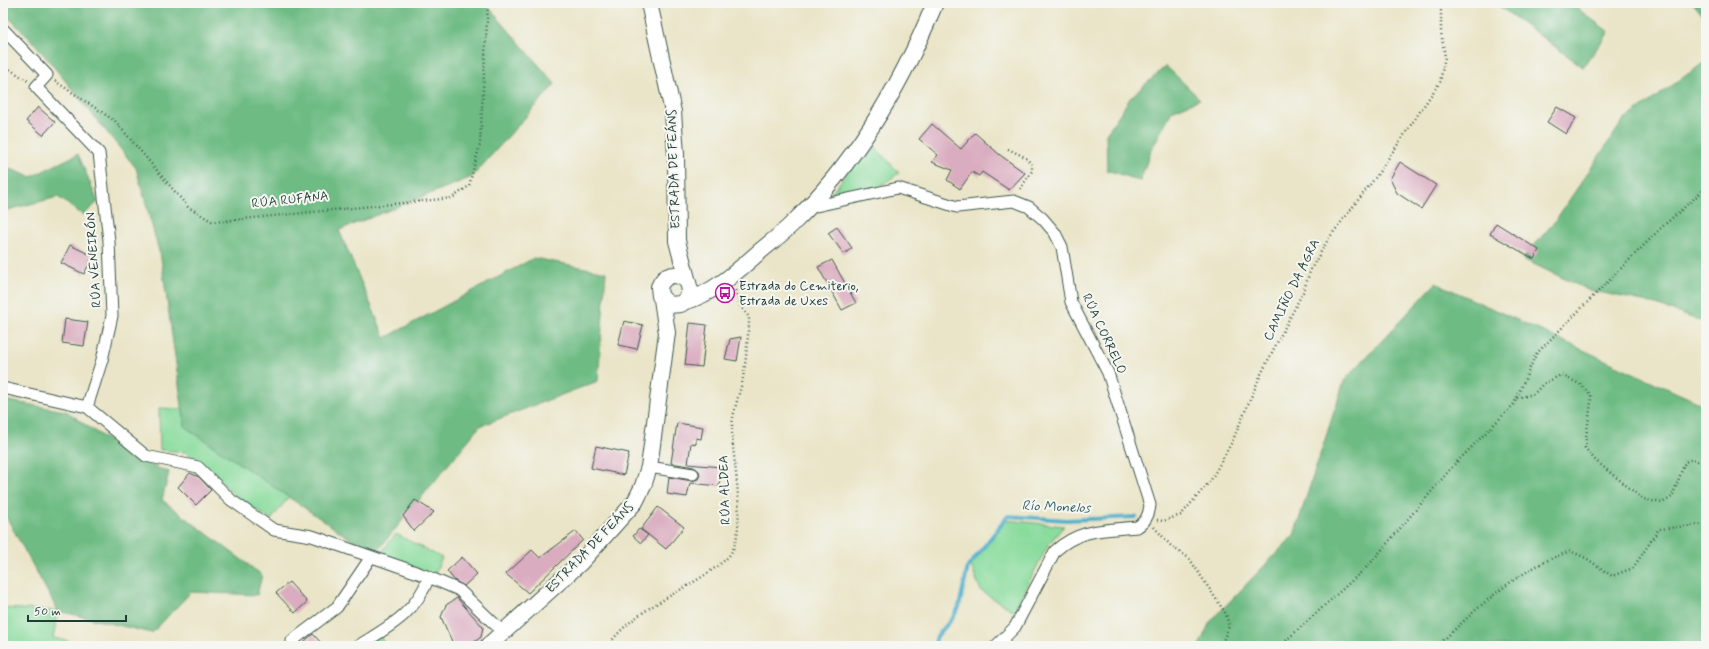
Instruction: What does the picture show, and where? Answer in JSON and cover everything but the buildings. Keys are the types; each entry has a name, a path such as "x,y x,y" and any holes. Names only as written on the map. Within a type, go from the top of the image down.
{"street":[{"name":"ESTRADA DE FEÁNS","path":"649,3 673,112 676,155 677,241 686,293 667,332"},
{"path":"662,300 669,305 686,293 710,285 729,276 793,223 832,180 866,135 897,84 935,3"},
{"path":"3,29 47,75 36,87"},
{"name":"RÚA VENEIRÓN","path":"36,87 99,153 109,241 112,316 102,360 87,407"},
{"path":"806,208 898,188 957,207 1014,201"},
{"name":"RÚA CORRELO","path":"1014,201 1029,207 1056,232 1062,247 1071,302 1108,372 1150,506 1147,519"},
{"name":"ESTRADA DE FEÁNS","path":"488,646 581,562 635,502 643,486 649,466 667,332 659,287 669,267 677,241"},
{"path":"663,280 673,275 683,277 686,293"},
{"path":"3,388 87,407 146,456 198,467 231,500 274,530 312,536 429,577 459,590 504,633"},
{"path":"649,466 693,474"},
{"path":"996,646 1015,627 1055,551 1065,541 1078,534 1090,531 1137,527 1143,524 1147,519"},
{"path":"292,641 337,607 371,557"},
{"path":"358,646 408,613 424,590 429,577"}],"path":[{"name":"RÚA RUFANA","path":"47,75 115,121 188,207 213,222 452,198 469,186 480,144 488,3"},
{"name":"CAMIÑO DA AGRA","path":"1147,519 1163,521 1181,515 1211,480 1232,442 1261,374 1303,292 1312,269 1329,238 1375,178 1440,82 1445,57 1441,25 1441,11 1443,3"},
{"path":"3,65 36,87"},
{"path":"1008,149 1024,157 1032,165 1032,171 1014,201"},
{"path":"1280,646 1368,566 1453,466 1514,404 1536,354 1662,227 1706,188"},
{"name":"RÚA ALDEA","path":"608,646 613,638 630,622 686,587 732,552 738,527 738,503 732,432 742,382 749,325 748,317 741,307 729,276"},
{"path":"1516,398 1534,394 1543,384 1561,375 1580,384 1591,395 1591,408 1586,432 1585,448 1596,461 1643,499 1662,503 1672,497 1685,462 1693,459 1706,465"},
{"path":"1147,519 1172,547 1190,558 1226,614 1229,626 1221,646"},
{"path":"1437,646 1484,602 1520,574 1547,559 1570,551 1586,558 1612,576 1633,568 1659,529 1675,529 1706,524"}],"green space":[{"path":"3,3 485,3 555,84 472,177 339,230 385,338 534,258 606,272 598,381 480,426 374,555 185,427 161,258 136,168 36,45 3,12"},
{"path":"1495,3 1570,3 1609,32 1583,67"},
{"path":"1693,3 1706,3 1706,19"},
{"path":"1706,61 1706,323 1648,302 1588,290 1523,259 1555,221 1623,121"},
{"path":"1166,66 1200,99 1172,111 1151,150 1140,181 1107,170 1106,134 1131,97"},
{"path":"871,142 899,173 877,188 828,198"},
{"path":"78,154 98,202 83,215 58,197 3,211 3,166 31,177"},
{"path":"1436,283 1706,406 1706,646 1199,646 1210,622 1294,535 1344,381"},
{"path":"3,400 66,411 134,459 169,472 162,500 262,575 257,595 191,592 152,633 58,611 3,511"},
{"path":"159,408 276,414 310,469 271,520 235,496 214,475 186,452 160,450"},
{"path":"1006,520 1064,526 1048,545 1014,611 981,591 970,563"},
{"path":"396,534 442,558 434,575 380,554"},
{"path":"3,608 58,611 53,638 69,641 69,646 3,646"},
{"path":"380,635 385,646 363,646"}],"waterway":[{"name":"Río Monelos","path":"934,646 937,636 952,619 959,607 968,567 1008,516 1066,520 1136,517"}],"place":[{"name":"Estrada do Cemiterio, Estrada de Uxes","path":"725,293"}]}
